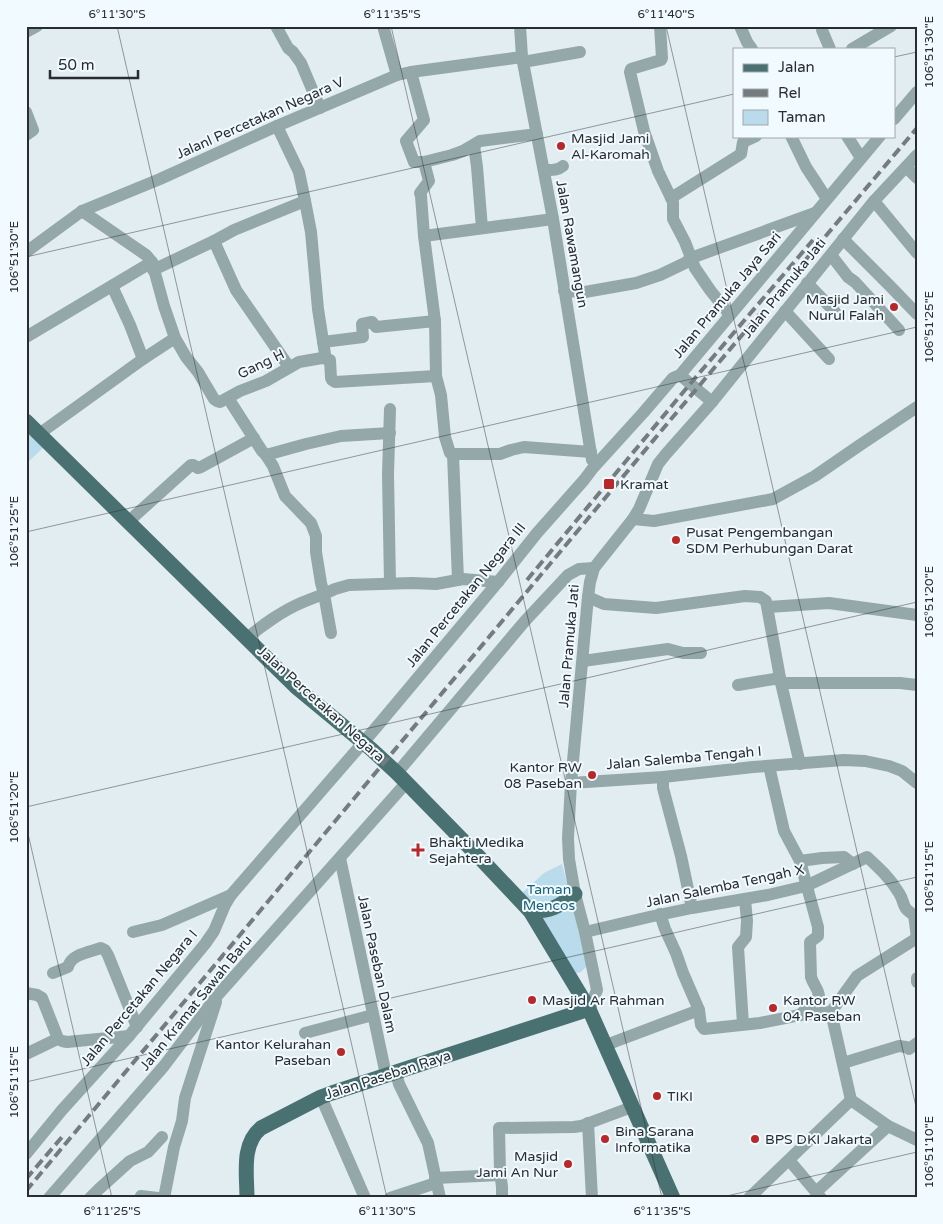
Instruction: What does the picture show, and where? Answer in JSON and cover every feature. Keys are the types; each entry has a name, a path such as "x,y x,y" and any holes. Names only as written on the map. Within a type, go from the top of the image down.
{"main road":[{"name":"Jalan Percetakan Negara","path":"26,421 296,687 364,742 402,778 530,911 589,1009 673,1198"},
{"path":"530,911 551,910 563,904 575,894"},
{"name":"Jalan Paseban Raya","path":"247,1198 246,1154 251,1139 261,1128 321,1097 589,1009"}],"street":[{"path":"26,32 37,26"},
{"path":"276,26 288,48 301,63 320,108"},
{"path":"383,26 397,75"},
{"name":"Jalan Rawamangun","path":"520,26 523,60 553,219 593,468"},
{"path":"660,26 662,59 630,72 644,131 658,171 673,202 672,219 685,242 695,268 730,316"},
{"path":"740,26 751,48"},
{"path":"854,48 891,26"},
{"path":"822,30 830,48"},
{"name":"Jalanl Percetakan Negara V","path":"26,252 82,211 160,179 277,126 397,75 580,52"},
{"path":"411,72 424,120 406,141 414,162 424,162 452,155 480,141 537,134"},
{"path":"896,114 917,92"},
{"path":"26,112 33,130 26,135"},
{"path":"277,126 299,172 311,232 318,309 325,354 322,358 330,360 332,380 336,382 436,376"},
{"path":"671,198 741,154 743,142 752,138"},
{"path":"792,138 806,167 827,199"},
{"path":"848,138 861,158"},
{"name":"Jalan Pramuka Jaya Sari","path":"593,468 673,378 680,375 878,138"},
{"path":"474,145 482,228"},
{"name":"Jalan Pramuka Jati","path":"589,1009 592,1006 597,990 575,894 568,838 571,783 588,597 594,568 633,519 658,464 712,402 874,201 917,155"},
{"path":"424,162 429,181 420,193 435,322 436,376 441,395 447,446 450,453 500,454 524,447 591,452"},
{"path":"544,170 560,169 563,166"},
{"path":"906,167 917,178"},
{"path":"26,337 112,286 153,266 305,201"},
{"path":"874,201 917,252"},
{"path":"82,211 146,255 153,266 175,338 186,357 198,372 214,399 220,402 228,398 273,466 285,496 311,523 316,536 316,552 331,633"},
{"path":"564,291 585,292 636,282 660,275 691,258 816,212"},
{"path":"424,236 553,219"},
{"path":"843,239 917,314"},
{"path":"214,241 236,290 289,367"},
{"path":"831,256 848,277 855,282 899,330"},
{"path":"807,283 835,312"},
{"path":"112,286 130,325 143,360"},
{"path":"785,311 829,360"},
{"path":"323,342 363,337 362,324 372,322 376,327 435,322"},
{"path":"40,434 175,338"},
{"name":"Gang H","path":"228,398 266,381 299,362 322,358"},
{"path":"680,375 712,402"},
{"path":"633,519 654,521 773,499 815,476 917,407"},
{"path":"390,410 388,474 390,584"},
{"path":"266,455 341,436 390,433"},
{"path":"129,521 191,465 198,468 201,467 254,438"},
{"path":"453,454 458,580"},
{"name":"Jalan Percetakan Negara III","path":"364,742 593,468"},
{"name":"Jalan Kramat Sawah Baru","path":"49,1198 164,1066 216,997 340,858 525,622 568,575 579,569 594,568"},
{"path":"246,638 290,608 349,585 436,584 458,580 498,582"},
{"path":"588,597 604,604 656,608 746,596 760,597 766,601 780,681 800,764"},
{"path":"768,607 829,603 917,615"},
{"path":"583,661 668,649 683,653 701,653"},
{"path":"738,685 780,681 900,683 917,685"},
{"name":"Jalan Percetakan Negara I","path":"26,1154 62,1110 133,1031 205,944 214,931 230,894 364,742"},
{"name":"Jalan Salemba Tengah I","path":"571,783 662,777 844,760 865,761 889,766 902,771 917,783"},
{"path":"769,766 784,831 800,861 818,927 818,936 810,942 811,978 812,983 819,992 819,996 800,1015"},
{"path":"662,777 692,908"},
{"path":"800,861 844,857 853,864"},
{"name":"Jalan Salemba Tengah X","path":"585,932 660,914 768,895 806,886 867,857 886,874 900,894 905,909 915,914"},
{"name":"Jalan Paseban Dalam","path":"340,858 372,1015 391,1074 399,1084 428,1143 440,1198"},
{"path":"133,932 162,926 230,894"},
{"path":"743,1024 738,947 746,937 745,899"},
{"path":"660,914 699,1010 701,1025 704,1029 831,1012 857,976 917,938 915,914"},
{"path":"53,973 68,967 69,962 73,958 101,948 105,950 133,1031 67,1042 56,1038"},
{"path":"26,993 42,998 57,1036 56,1038"},
{"path":"164,1198 174,1147 182,1121 185,1098 216,1006 216,997"},
{"path":"606,1044 699,1010"},
{"path":"831,1012 851,1100 888,1126 917,1140"},
{"path":"305,1034 372,1015"},
{"path":"26,1054 56,1038"},
{"path":"843,1062 899,1046 909,1049 917,1043"},
{"path":"321,1097 365,1198"},
{"path":"749,1198 851,1100"},
{"path":"502,1198 499,1128 574,1127 632,1107"},
{"path":"90,1198 130,1161 148,1152 162,1137 182,1121"},
{"path":"588,1123 592,1198"},
{"path":"789,1160 819,1195 888,1126"},
{"path":"162,1137 174,1147"},
{"path":"390,1198 436,1181 500,1175"},
{"path":"140,1198 141,1196 158,1198"}],"green space":[{"path":"26,419 49,442 26,464"},
{"name":"Taman Mencos","path":"562,864 588,965 581,972 572,974 521,894 544,873"}],"railway":[{"path":"26,1191 917,128"},
{"path":"527,580 813,240"},
{"path":"26,1179 62,1137"}],"place":[{"name":"Masjid Jami Al-Karomah","path":"561,146"},
{"name":"Masjid Jami Nurul Falah","path":"894,307"},
{"name":"Kramat","path":"609,484"},
{"name":"Pusat Pengembangan SDM Perhubungan Darat","path":"676,540"},
{"name":"Kantor RW 08 Paseban","path":"592,775"},
{"name":"Bhakti Medika Sejahtera","path":"418,850"},
{"name":"Masjid Ar Rahman","path":"532,1000"},
{"name":"Kantor RW 04 Paseban","path":"773,1008"},
{"name":"Kantor Kelurahan Paseban","path":"341,1052"},
{"name":"TIKI","path":"657,1096"},
{"name":"Bina Sarana Informatika","path":"605,1139"},
{"name":"BPS DKI Jakarta","path":"755,1139"},
{"name":"Masjid Jami An Nur","path":"568,1164"}]}
